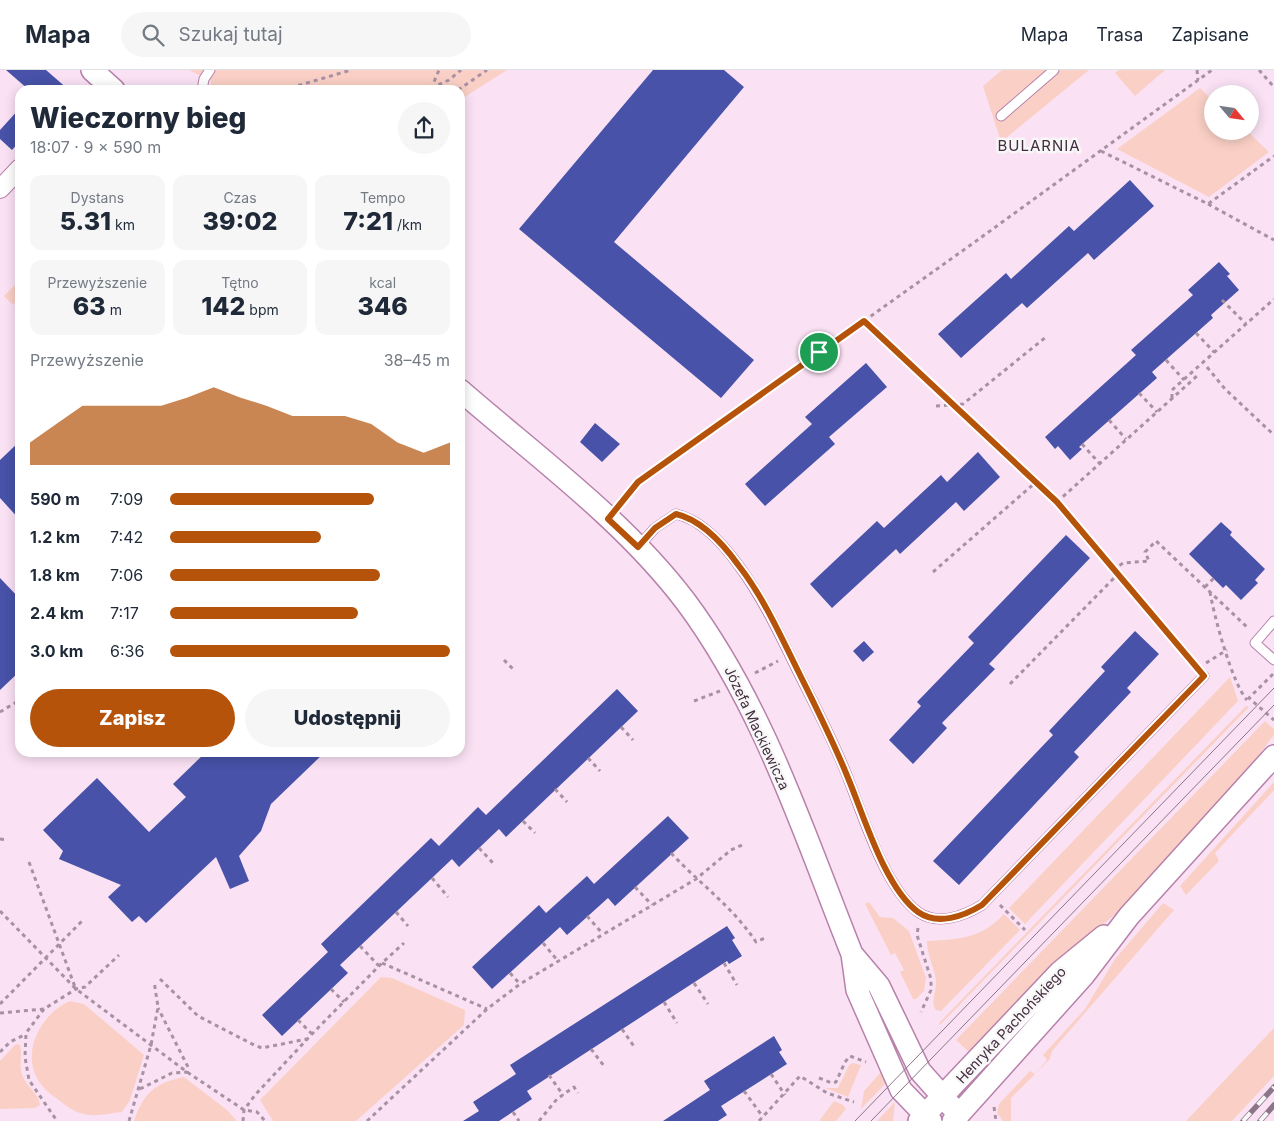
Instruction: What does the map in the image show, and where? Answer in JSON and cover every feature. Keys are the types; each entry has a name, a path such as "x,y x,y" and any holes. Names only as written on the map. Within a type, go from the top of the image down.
{"street":[{"path":"0,189 15,173"},
{"name":"Józefa Mackiewicza","path":"465,394 638,547 685,601 738,682 770,749 852,954 857,990 901,1090 925,1119"},
{"name":"Henryka Pachońskiego","path":"959,1119 1084,975 1129,916 1274,756"},
{"name":"Henryka Pachońskiego","path":"925,1119 942,1098 1060,972 1129,916"},
{"name":"Józefa Mackiewicza","path":"852,954 879,986 917,1066 959,1119"}],"lane":[{"path":"203,85 204,79 210,70"},
{"path":"1001,116 1054,70"},
{"path":"638,547 655,528 676,514 688,517 704,528 740,566 778,631 833,741 888,874 907,902 918,912 928,916 952,918 965,915 982,905 1204,676"},
{"path":"1274,621 1255,643 1274,660"}],"path":[{"path":"300,85 351,70"},
{"path":"433,85 439,70"},
{"path":"439,85 462,70"},
{"path":"465,85 487,70"},
{"path":"1197,70 1198,80"},
{"path":"608,519 638,482 1212,70"},
{"path":"1259,70 1274,87"},
{"path":"1102,150 1274,240"},
{"path":"1208,204 1274,156"},
{"path":"1172,399 1172,390 1274,299"},
{"path":"1222,300 1246,324"},
{"path":"864,321 1057,502 1112,570 1204,676"},
{"path":"1196,333 1214,352"},
{"path":"936,406 963,404 1046,337"},
{"path":"1166,360 1184,380"},
{"path":"1207,367 1225,388 1274,435"},
{"path":"1057,502 1196,376"},
{"path":"1139,393 1157,412"},
{"path":"1109,420 1126,439"},
{"path":"1082,444 1100,464"},
{"path":"933,572 1036,482"},
{"path":"1112,570 1123,563 1148,561 1145,552 1156,540 1259,639"},
{"path":"1010,684 1117,575"},
{"path":"1205,587 1216,576"},
{"path":"1210,592 1212,606 1242,694 1246,700"},
{"path":"1214,657 1227,650"},
{"path":"504,660 512,669"},
{"path":"765,668 772,664"},
{"path":"1274,673 1249,698 1274,720"},
{"path":"694,701 712,695"},
{"path":"0,712 15,703"},
{"path":"621,727 633,740"},
{"path":"588,758 600,771"},
{"path":"555,789 567,802"},
{"path":"523,821 535,833"},
{"path":"0,839 8,840"},
{"path":"367,1121 486,1009 520,984 696,879 731,850 742,845"},
{"path":"479,848 494,863"},
{"path":"671,853 696,879 725,903 756,942 767,937"},
{"path":"29,862 76,990"},
{"path":"432,878 448,897"},
{"path":"635,887 652,905"},
{"path":"991,896 1025,930"},
{"path":"0,911 76,990 188,1072 244,1110 257,1112 265,1121"},
{"path":"396,912 408,926"},
{"path":"587,916 603,934"},
{"path":"0,1004 84,918"},
{"path":"917,935 931,979 931,990 921,1012"},
{"path":"543,943 558,961"},
{"path":"243,1121 244,1110 312,1034 380,965 404,944"},
{"path":"360,946 380,965 486,1009"},
{"path":"0,1052 10,1042 26,1033 44,1009 76,990 85,987 119,955"},
{"path":"724,963 737,985"},
{"path":"510,973 520,984"},
{"path":"160,979 202,1019 262,1048 308,1039"},
{"path":"154,981 158,1007 188,1067 188,1072"},
{"path":"694,983 708,1004"},
{"path":"331,989 344,1002"},
{"path":"664,1002 677,1023"},
{"path":"129,1121 151,1046 158,1007"},
{"path":"0,1013 44,1009"},
{"path":"298,1020 312,1034"},
{"path":"622,1029 634,1048"},
{"path":"26,1033 25,1057 28,1080 57,1121"},
{"path":"591,1049 604,1066"},
{"path":"819,1078 832,1083 836,1082 845,1062 850,1056 869,1062"},
{"path":"139,1090 172,1073 188,1072"},
{"path":"771,1074 785,1094"},
{"path":"550,1076 563,1095"},
{"path":"759,1121 800,1076 827,1093 854,1102"},
{"path":"538,1121 563,1095 574,1087 578,1093"},
{"path":"744,1091 763,1117"},
{"path":"513,1112 519,1121"}],"shaded area":[{"path":"189,70 507,70 465,97 465,85 211,85 211,81"},
{"path":"1002,70 1089,70 1001,142 983,86"},
{"path":"1119,70 1165,70 1135,96 1115,73"},
{"path":"1200,88 1204,92 1204,140 1256,140 1269,152 1209,197 1117,149"},
{"path":"15,285 15,303 13,305 4,296"},
{"path":"1230,677 1238,701 1025,924 1009,908"},
{"path":"1246,706 1249,707 940,1025 939,1023"},
{"path":"1265,721 1274,729 1274,735 1248,769 1123,908 1043,974 971,1054 956,1040"},
{"path":"1274,782 1274,790 1215,853 1219,861 1186,895 1180,886"},
{"path":"869,902 880,917 893,918 909,931 926,978 924,991 916,999 913,999 900,972 904,970 895,953 891,955 865,904"},
{"path":"1163,903 1174,910 1052,1051 1050,1059 1035,1074 1047,1060 1043,1055 1085,1009 1115,959"},
{"path":"1004,914 1020,930 941,1011 936,1010 933,1001 936,978 928,952 927,941 959,938 978,933"},
{"path":"381,977 392,978 465,1010 464,1025 356,1121 273,1121 260,1100"},
{"path":"70,1001 84,1004 144,1055 130,1100 122,1112 87,1115 74,1111 47,1090 40,1083 34,1072 32,1060 36,1036 50,1015"},
{"path":"1274,1028 1274,1076 1232,1121 1186,1121"},
{"path":"16,1044 20,1045 23,1077 37,1097 40,1105 35,1108 0,1109 0,1061"},
{"path":"853,1063 861,1065 848,1097 825,1088 838,1088 849,1065"},
{"path":"1030,1071 1035,1074 1011,1098 1011,1121 1003,1121 997,1113 999,1104"},
{"path":"881,1072 887,1082 861,1109 864,1091"},
{"path":"184,1077 227,1110 237,1121 134,1121 142,1103 152,1090 165,1082"},
{"path":"834,1101 843,1105 846,1109 836,1121 819,1121"},
{"path":"895,1102 893,1121 877,1121"}],"building":[{"path":"6,70 46,70 63,85 23,85"},
{"path":"653,70 724,70 744,87 614,242 754,360 721,398 519,229"},
{"path":"15,114 15,147 12,150 0,139 0,130"},
{"path":"1130,180 1154,206 1094,260 1088,253 1027,308 1022,303 961,358 938,334 1006,273 1011,279 1069,226 1074,231"},
{"path":"1219,262 1230,274 1227,276 1239,290 1211,315 1213,318 1152,372 1157,378 1079,447 1082,449 1070,460 1058,446 1055,449 1045,437 1136,355 1131,350 1193,295 1188,290"},
{"path":"866,363 887,387 829,437 835,444 765,506 745,484 812,424 805,417"},
{"path":"595,423 620,444 602,462 580,442"},
{"path":"15,446 15,514 0,498 0,460"},
{"path":"978,452 1000,477 964,511 956,502 900,554 896,549 832,608 810,584 877,521 884,528 941,475 947,482"},
{"path":"1221,522 1232,532 1230,535 1265,569 1255,580 1258,583 1241,600 1226,585 1223,588 1189,554"},
{"path":"1066,535 1090,558 989,664 995,669 942,723 947,728 913,764 889,740 921,706 917,702 974,643 968,637"},
{"path":"0,578 15,594 15,676 0,690"},
{"path":"1135,631 1159,654 1127,688 1131,692 1074,752 1079,757 959,885 933,861 1053,735 1049,731 1105,671 1101,667"},
{"path":"864,641 874,652 863,662 853,651"},
{"path":"617,689 638,711 506,837 499,829 459,867 452,859 340,965 348,973 282,1036 262,1015 328,952 321,944 431,838 439,846 478,807 486,815"},
{"path":"201,757 320,757 271,804 261,831 239,856 249,881 230,889 216,857 146,923 139,916 132,922 108,897 121,885 59,859 63,851 43,830 97,778 149,832 186,797 173,784"},
{"path":"668,816 689,838 615,906 608,898 567,935 560,927 492,989 472,967 539,905 546,913 587,876 594,884"},
{"path":"727,926 735,938 732,940 742,956 729,964 727,961 527,1091 532,1099 499,1121 463,1121 479,1111 473,1102 516,1074 510,1065"},
{"path":"774,1036 782,1050 779,1052 787,1064 721,1106 727,1115 718,1121 663,1121 710,1090 704,1081"}],"tram line":[{"path":"855,1121 1274,688"},
{"path":"871,1121 1274,705"}],"railway":[{"path":"1243,1121 1274,1087"},
{"path":"1260,1121 1274,1105"}],"district":[{"name":"BULARNIA","path":"1039,146"}],"route":[{"path":"864,321 1057,502 1112,570 1204,676 982,905 965,915 952,918 928,916 918,912 907,902 897,888 880,856 837,750 778,631 740,566 724,548 704,528 688,517 676,514 655,528 638,547 608,519 638,482 730,414 819,352 864,321"}]}
